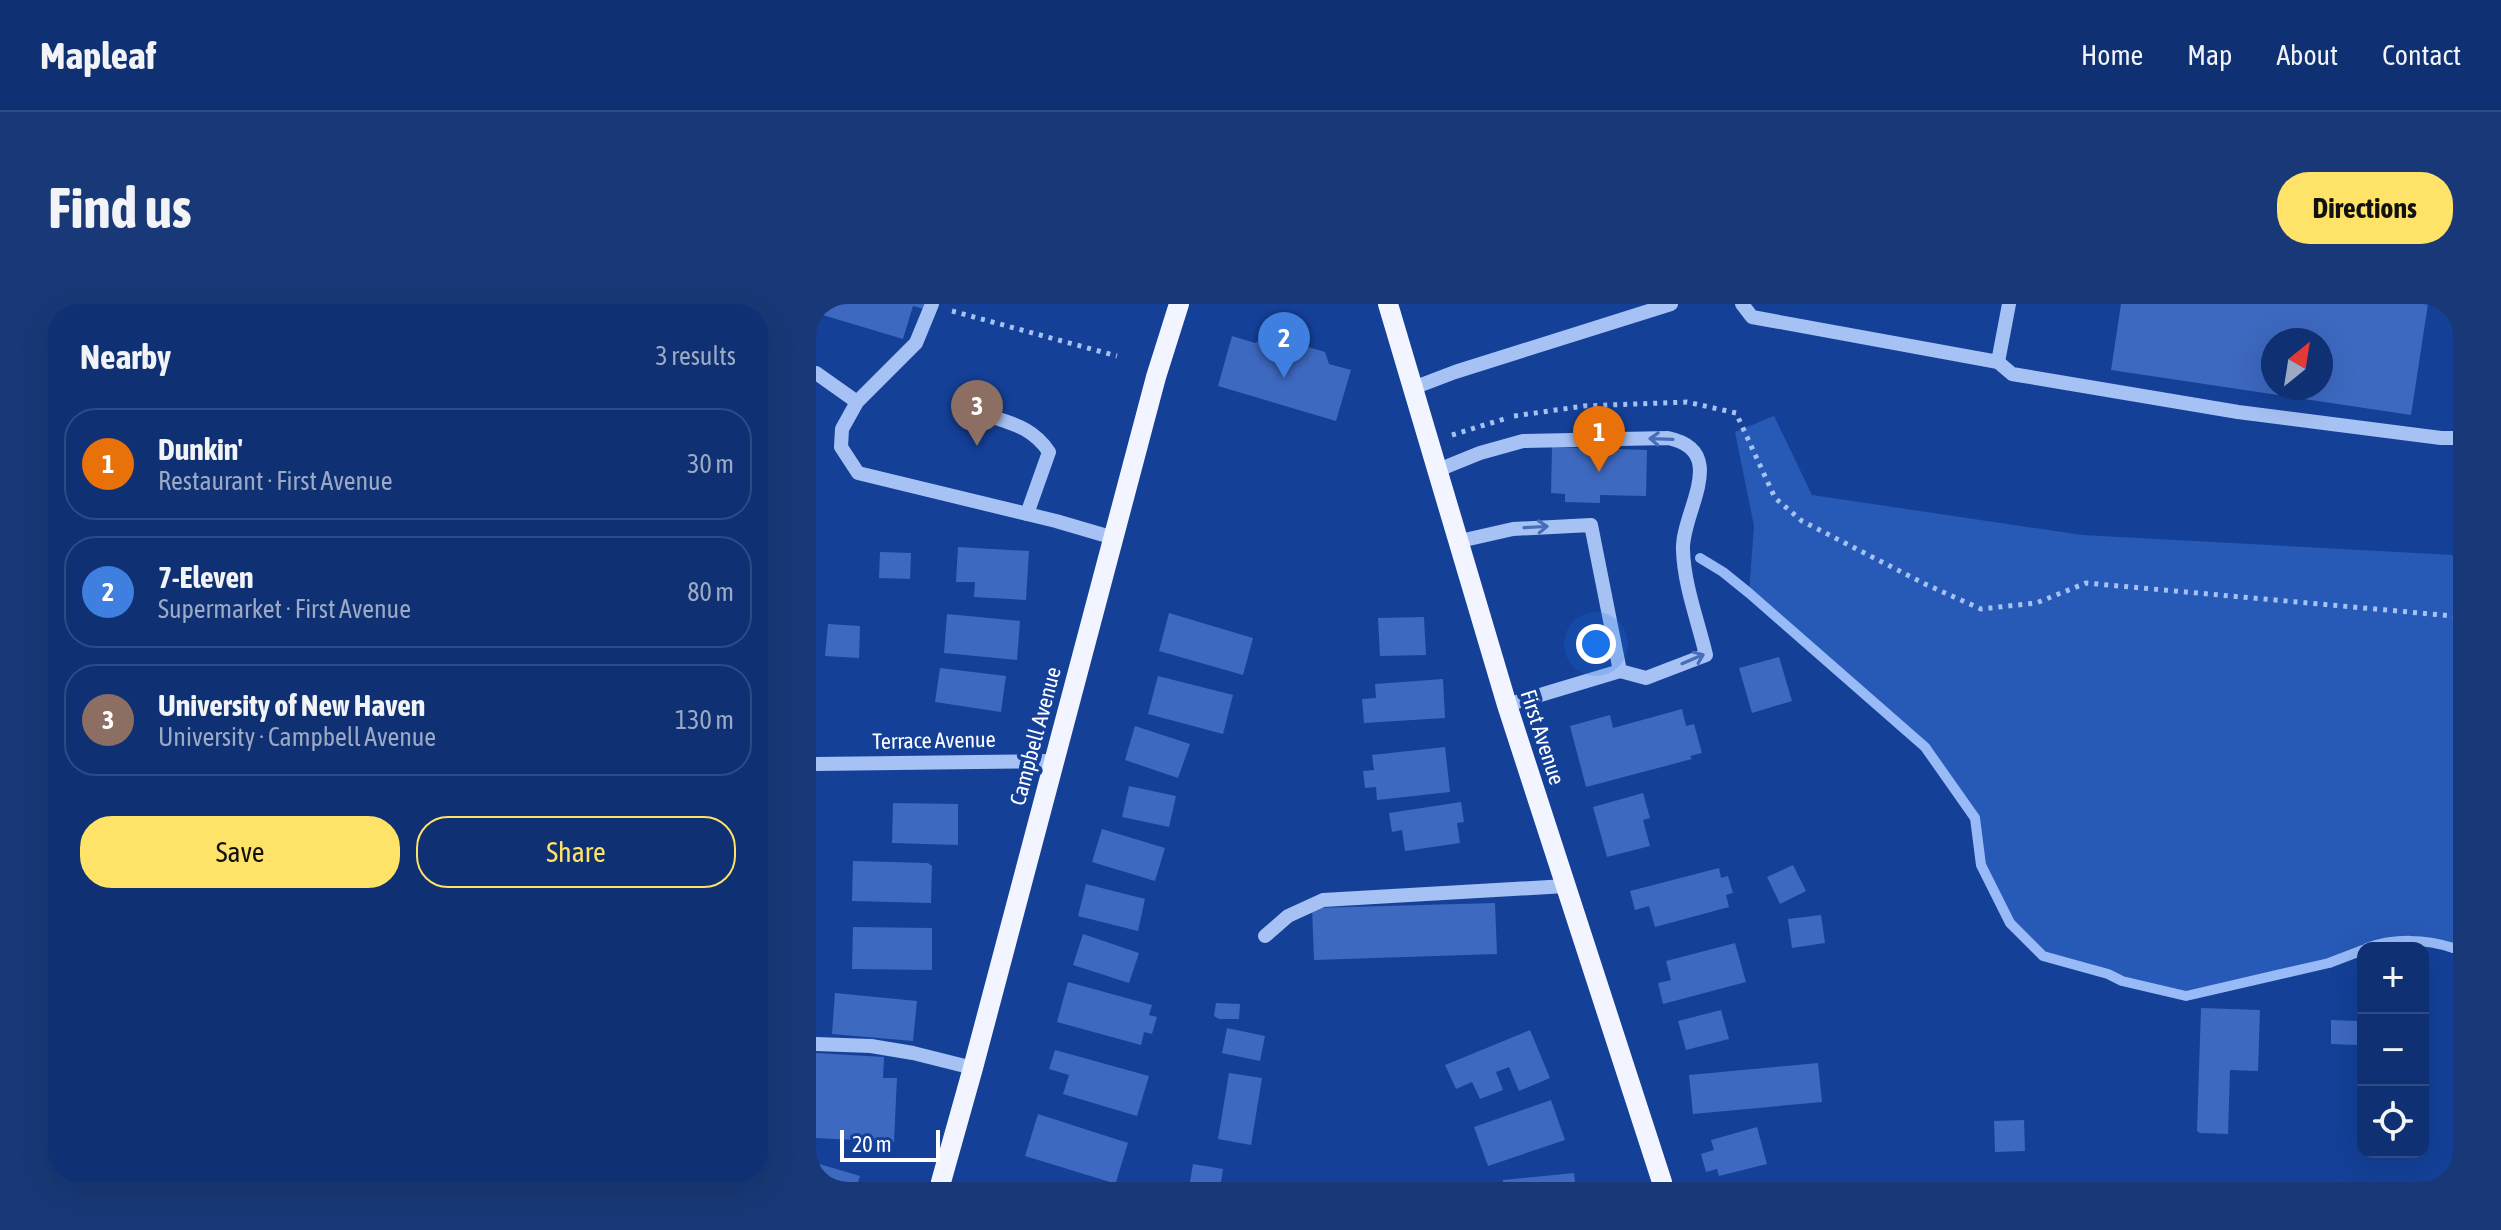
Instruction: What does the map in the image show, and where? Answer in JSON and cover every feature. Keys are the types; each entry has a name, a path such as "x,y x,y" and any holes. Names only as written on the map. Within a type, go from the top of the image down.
{"main road":[{"name":"Campbell Avenue","path":"941,1182 1156,377 1179,304"},
{"name":"First Avenue","path":"1388,304 1507,705 1662,1182"}],"street":[{"path":"1413,388 1671,304"},
{"path":"1742,304 1752,317 1998,362 2012,374 2238,412 2453,438"},
{"path":"1998,362 2009,304"},
{"path":"932,305 916,343 857,402 842,429 841,447 858,473 1114,538"},
{"path":"816,373 857,402"},
{"path":"981,413 1031,431 1049,452 1027,514"},
{"path":"1438,470 1480,453 1523,441 1668,438 1689,446 1698,460 1700,479 1686,524 1683,552 1706,655 1646,678 1620,671 1507,705"},
{"path":"1460,541 1513,529 1591,525 1620,671"},
{"name":"Terrace Avenue","path":"816,764 1054,761"},
{"path":"1265,936 1288,916 1323,900 1566,886"},
{"path":"816,1044 871,1046 973,1068"}],"path":[{"path":"932,305 1117,356"},
{"path":"1430,442 1520,414 1584,406 1687,402 1736,413 1775,498 1802,521 1981,609 2036,603 2086,583 2453,616"}],"shaded area":[{"path":"1774,416 1812,495 2082,535 2453,555 2453,948 2437,942 2357,942 2357,952 2329,963 2186,996 2122,981 2043,956 2010,923 1981,865 1975,818 1925,747 1749,593 1754,526 1735,432"}],"building":[{"path":"816,304 926,304 924,309 913,306 903,339 816,313"},
{"path":"2121,304 2428,304 2411,415 2311,400 2333,400 2333,328 2261,328 2261,392 2111,370"},
{"path":"1267,335 1325,352 1329,364 1351,370 1336,421 1218,386 1232,336 1255,343"},
{"path":"1552,447 1647,450 1646,496 1600,495 1600,503 1565,502 1565,494 1551,493"},
{"path":"958,547 1029,551 1026,600 974,597 975,582 956,582"},
{"path":"880,552 911,553 910,579 879,578"},
{"path":"1169,613 1253,638 1243,675 1159,651"},
{"path":"947,614 1020,621 1017,660 944,653"},
{"path":"1424,617 1426,655 1380,656 1378,618"},
{"path":"828,624 860,626 859,658 825,656"},
{"path":"1779,657 1792,701 1752,713 1739,668"},
{"path":"940,668 1006,676 1001,712 935,702"},
{"path":"1158,676 1233,695 1223,734 1148,714"},
{"path":"1443,679 1445,718 1364,723 1362,699 1376,698 1375,684"},
{"path":"1682,709 1686,726 1694,724 1702,753 1690,756 1692,759 1586,787 1570,726 1610,715 1613,728"},
{"path":"1135,726 1190,744 1178,778 1125,760"},
{"path":"1445,747 1450,792 1377,800 1376,787 1365,788 1363,771 1374,770 1372,755"},
{"path":"1129,786 1176,796 1169,827 1122,817"},
{"path":"1643,793 1650,818 1643,820 1650,846 1607,857 1593,807"},
{"path":"1461,802 1464,822 1457,823 1460,843 1405,851 1402,830 1392,832 1389,813"},
{"path":"893,803 958,804 958,845 892,843"},
{"path":"1102,829 1165,848 1155,881 1092,862"},
{"path":"853,861 928,863 932,866 931,903 852,901"},
{"path":"1793,865 1806,891 1780,904 1767,877"},
{"path":"1719,868 1721,878 1728,876 1733,893 1726,895 1729,907 1655,927 1649,906 1635,910 1630,891"},
{"path":"1086,884 1145,899 1138,931 1078,916"},
{"path":"1495,903 1497,954 1314,960 1312,908"},
{"path":"1821,915 1825,943 1792,948 1788,919"},
{"path":"853,927 932,928 932,970 852,969"},
{"path":"1083,934 1139,953 1129,983 1073,965"},
{"path":"1735,943 1746,982 1663,1004 1658,983 1671,980 1666,961"},
{"path":"1068,982 1152,1005 1149,1015 1157,1017 1152,1034 1144,1032 1141,1045 1057,1022"},
{"path":"835,993 917,1001 913,1041 832,1034"},
{"path":"1216,1003 1240,1004 1239,1019 1214,1016"},
{"path":"2201,1008 2260,1010 2258,1071 2230,1070 2228,1134 2197,1131"},
{"path":"1721,1010 1729,1039 1686,1050 1678,1021"},
{"path":"2331,1020 2357,1021 2357,1045 2331,1044"},
{"path":"1227,1028 1265,1036 1260,1061 1222,1053"},
{"path":"1530,1030 1550,1078 1519,1091 1509,1067 1496,1072 1503,1090 1480,1099 1472,1082 1456,1089 1445,1065"},
{"path":"1055,1050 1149,1076 1137,1116 1063,1094 1069,1075 1049,1069"},
{"path":"816,1053 884,1057 883,1078 897,1078 894,1142 816,1138"},
{"path":"1818,1063 1822,1102 1693,1114 1689,1075"},
{"path":"1229,1073 1262,1078 1251,1145 1218,1139"},
{"path":"1551,1100 1565,1140 1488,1166 1474,1127"},
{"path":"1038,1114 1128,1143 1116,1182 1025,1156"},
{"path":"2024,1120 2025,1151 1995,1152 1994,1121"},
{"path":"1757,1127 1767,1164 1719,1176 1717,1169 1706,1172 1701,1154 1714,1150 1711,1140"},
{"path":"816,1163 860,1176 858,1182 816,1182"},
{"path":"1193,1164 1223,1169 1221,1182 1190,1182"},
{"path":"1574,1173 1575,1182 1503,1182 1503,1180"}],"waterway":[{"path":"1700,558 1749,593 1925,747 1975,818 1981,865 2010,923 2043,956 2108,974 2122,981 2186,996 2329,963 2357,952"},
{"path":"2399,942 2421,942"},
{"path":"2429,943 2453,948"}],"place":[{"name":"7-Eleven","path":"1284,378"},
{"name":"University of New Haven","path":"977,446"},
{"name":"Dunkin'","path":"1599,472"}]}
